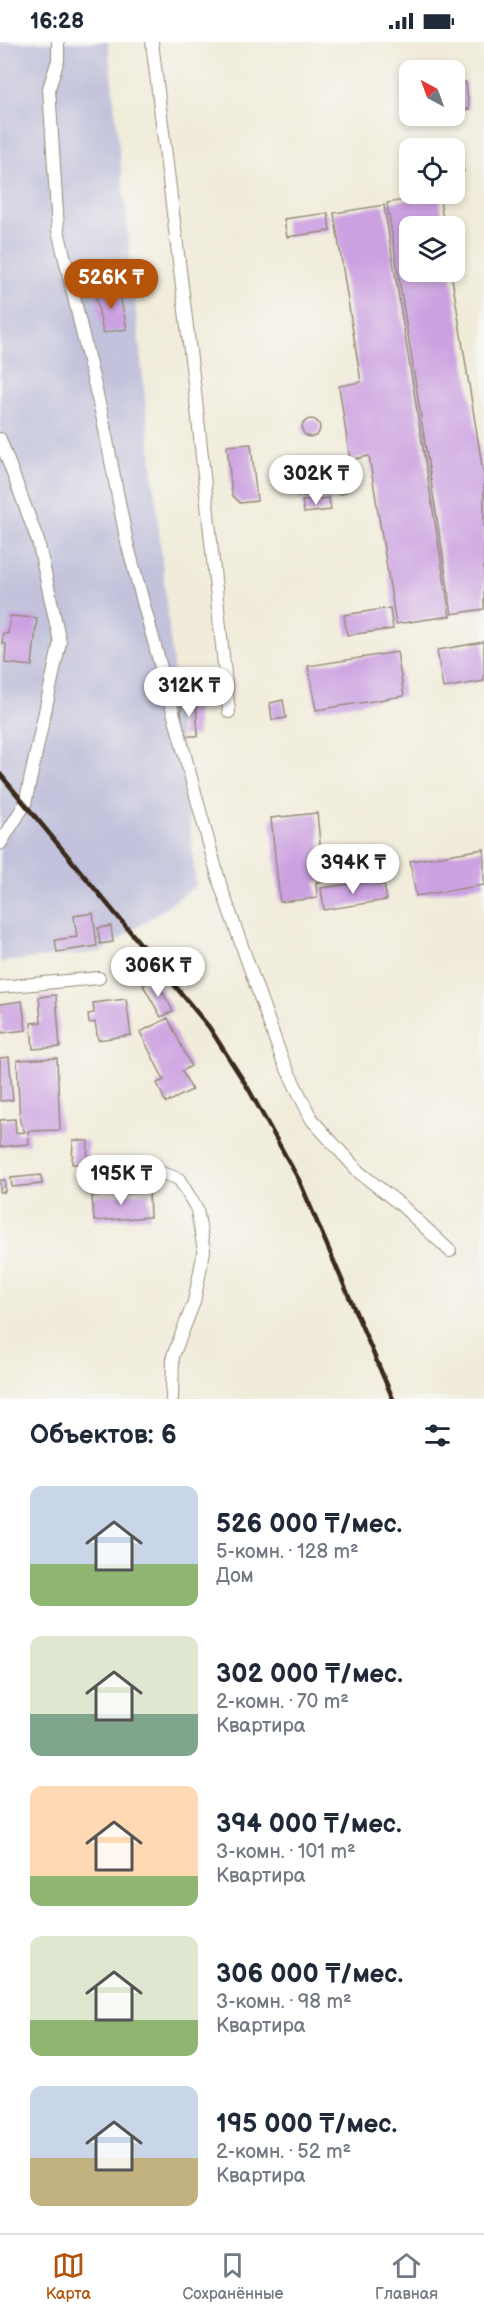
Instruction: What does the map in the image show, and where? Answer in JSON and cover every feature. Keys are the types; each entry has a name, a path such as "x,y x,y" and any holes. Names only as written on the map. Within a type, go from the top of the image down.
{"lane":[{"path":"58,42 58,60 49,88 58,230 103,420 127,543 220,885 282,1059 312,1120 360,1173 402,1205 450,1251"},
{"path":"152,42 196,400 229,712"},
{"path":"0,439 38,541 60,642 25,804 0,844"},
{"path":"0,987 99,978"},
{"path":"92,1179 111,1171 153,1170 179,1179 197,1209 204,1251 194,1302 173,1356 172,1399"}],"shaded area":[{"path":"0,42 108,42 196,886 101,952 0,962"}],"building":[{"path":"465,82 469,109 465,110"},
{"path":"399,201 399,204 441,204 442,216 399,216 399,279 387,203"},
{"path":"384,205 450,616 396,624 369,456 350,460 339,386 361,382 334,213"},
{"path":"328,213 330,231 287,237 284,219"},
{"path":"399,282 453,282 484,478 484,609 452,614"},
{"path":"118,286 127,329 103,333 95,291"},
{"path":"311,419 319,424 320,428 315,436 311,437 303,432 302,428 307,420"},
{"path":"251,444 257,501 240,503 232,495 227,446"},
{"path":"340,476 346,479 349,485 346,491 340,494 334,491 331,485 334,479"},
{"path":"315,483 316,495 298,497 297,485"},
{"path":"329,498 331,510 304,513 302,501"},
{"path":"390,608 393,629 347,635 344,615"},
{"path":"10,616 37,618 32,666 5,663 6,644 2,644 3,633 8,634"},
{"path":"484,642 484,681 443,688 437,650"},
{"path":"397,652 404,696 316,710 308,666"},
{"path":"196,699 198,736 182,736 181,700"},
{"path":"283,700 286,718 272,720 270,703"},
{"path":"317,813 321,853 326,853 329,881 316,882 317,898 280,902 271,818"},
{"path":"484,849 484,885 416,896 410,861"},
{"path":"377,880 377,886 384,885 387,900 324,910 321,888"},
{"path":"93,913 97,946 57,952 55,940 77,937 74,916"},
{"path":"111,926 113,942 100,944 98,928"},
{"path":"155,978 173,1011 161,1017 143,985"},
{"path":"56,995 60,1047 33,1049 31,1023 41,1022 39,997"},
{"path":"126,999 131,1035 98,1040 95,1022 89,1023 88,1014 94,1013 93,1003"},
{"path":"22,1001 26,1030 2,1033 0,1004"},
{"path":"168,1018 191,1066 182,1071 192,1090 166,1103 157,1083 164,1080 140,1032"},
{"path":"9,1057 13,1100 0,1101 0,1058"},
{"path":"57,1058 60,1130 28,1131 29,1144 0,1147 0,1120 15,1119 16,1133 25,1132 20,1122 17,1060"},
{"path":"73,1140 88,1141 87,1164 72,1164"},
{"path":"41,1175 42,1184 12,1187 11,1178"},
{"path":"0,1180 5,1180 5,1192 0,1192"},
{"path":"149,1192 150,1217 94,1221 92,1196"}],"railway":[{"path":"0,774 209,1027 248,1088 299,1180 393,1399"}]}
